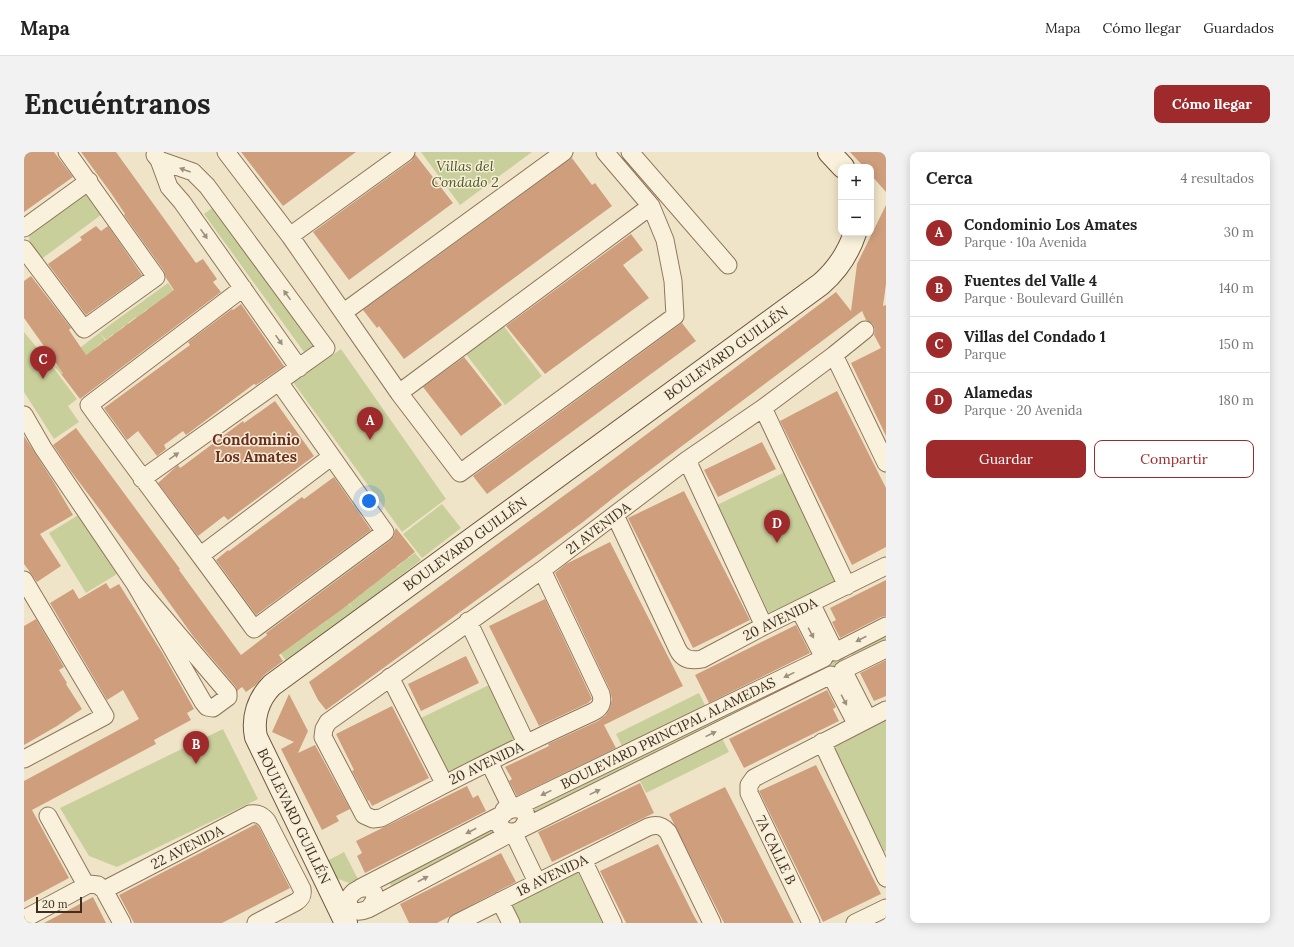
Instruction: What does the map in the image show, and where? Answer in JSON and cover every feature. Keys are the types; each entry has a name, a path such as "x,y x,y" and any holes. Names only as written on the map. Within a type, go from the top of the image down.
{"main road":[{"path":"829,152 840,164"},
{"name":"BOULEVARD GUILLÉN","path":"346,923 256,737 254,730 255,717 260,701 268,690 279,680 821,284 840,264 854,236"}],"street":[{"path":"24,249 84,329 156,276 68,152"},
{"path":"290,236 406,152"},
{"path":"344,312 564,152"},
{"path":"230,153 344,312 399,393 460,473 675,316 672,281 665,240 651,206 605,152"},
{"path":"630,152 728,265"},
{"path":"156,156 169,187 182,202 299,368"},
{"path":"142,479 326,348 207,186 192,172 156,156"},
{"path":"24,228 88,181"},
{"path":"399,393 651,206"},
{"path":"243,288 89,405 142,479 201,555 254,629 385,532 279,382"},
{"name":"21 AVENIDA","path":"380,818 373,819 362,814 323,737 324,730 328,722 468,621 542,570 687,460 763,408 865,330"},
{"path":"834,355 886,463"},
{"path":"763,408 847,586"},
{"path":"24,415 43,448 135,584 203,702 207,707 212,708 228,698 228,693 135,584"},
{"path":"201,555 331,457"},
{"path":"687,460 764,626"},
{"name":"20 AVENIDA","path":"615,514 680,654 687,659 698,660 886,566"},
{"name":"20 AVENIDA","path":"380,818 526,743 594,712 601,706 601,694 542,570"},
{"path":"24,580 31,605 105,716 24,759"},
{"path":"805,606 830,655"},
{"path":"468,621 526,743"},
{"name":"BOULEVARD PRINCIPAL ALAMEDAS","path":"358,889 509,811 830,655 886,626"},
{"name":"BOULEVARD PRINCIPAL ALAMEDAS","path":"364,913 518,830 886,649"},
{"path":"840,652 847,657 847,665 837,673 826,675 822,671 821,664 830,655 840,652"},
{"path":"837,673 863,722"},
{"path":"390,677 444,784"},
{"path":"886,710 822,742 886,878"},
{"name":"7A CALLE B","path":"811,923 749,793 749,785 754,778 822,742"},
{"path":"485,764 509,811 520,809 526,814 526,822 518,830 541,880"},
{"name":"22 AVENIDA","path":"104,890 250,814 256,813 262,815 267,821 302,889 303,894 296,902 256,923"},
{"path":"48,816 86,885"},
{"name":"18 AVENIDA","path":"457,923 648,827 658,825 663,827 668,832 712,923"},
{"path":"583,860 614,923"},
{"path":"24,919 89,884 98,885 104,890 122,923"},
{"name":"BOULEVARD PRINCIPAL ALAMEDAS","path":"358,889 368,888 374,893 375,900 364,913"},
{"path":"330,889 334,893 342,895 358,889"},
{"path":"500,901 511,923"},
{"path":"855,923 886,908"}],"green space":[{"name":"Villas del Condado 2","path":"421,152 532,152 460,205"},
{"path":"85,194 102,213 101,215 40,260 30,243 30,232"},
{"path":"215,206 315,345 304,352 204,214"},
{"path":"168,283 181,300 170,293 163,298 166,311 159,301 151,307 158,316 155,319 147,309 140,315 147,325 144,327 136,317 128,323 135,333 132,336 124,326 117,332 124,341 121,344 113,334 106,340 100,333 112,351 109,353 101,343 94,349 101,359 98,361 90,352 61,374 55,367 111,324"},
{"path":"499,320 542,376 505,405 462,349"},
{"path":"24,332 77,399 68,406 79,422 54,439 24,392"},
{"name":"Condominio Los Amates","path":"341,349 446,499 402,532 293,382"},
{"path":"785,472 837,581 769,613 717,505"},
{"path":"442,504 461,528 422,558 403,534"},
{"path":"80,514 117,574 86,593 49,533"},
{"path":"400,549 408,558 415,553 421,560 343,620 286,661 274,644 307,635 315,629 311,617 318,627 326,621 328,623 319,611 349,604 354,610 342,593 353,600 360,595 356,583 364,592 372,586 364,576 378,565 386,575 394,569 386,559 389,557 397,567 404,561 397,551"},
{"path":"886,629 886,646 855,662 848,648"},
{"path":"843,657 845,660 844,666 825,670 823,667 824,661"},
{"path":"812,666 819,679 534,819 527,805"},
{"path":"489,685 517,741 448,774 421,718"},
{"path":"699,693 707,709 624,750 616,734"},
{"path":"886,719 886,851 884,852 832,744"},
{"path":"223,729 258,799 117,867 89,856 60,808"},
{"path":"721,736 729,752 646,793 638,777"},
{"path":"492,823 498,836 394,891 387,878"},
{"path":"344,852 358,879 349,883 336,878 325,862"},
{"path":"578,872 603,923 518,923 510,905"}],"building":[{"path":"24,152 54,152 73,177 24,212"},
{"path":"81,152 116,152 196,263 203,259 217,279 213,282 221,292 80,399 61,374 63,373 24,318 24,281 31,276 71,328 69,330 86,355 174,290 166,278 164,271"},
{"path":"241,152 356,152 283,206"},
{"path":"850,152 886,152 886,192 874,178 874,164 861,164"},
{"path":"415,154 453,203 349,280 313,232 412,160"},
{"path":"572,158 592,185 595,183 612,206 404,359 379,326 377,328 363,310"},
{"path":"886,205 886,284 883,306 886,305 886,436 851,363 881,348 874,335 875,329 873,324 866,320 862,311 622,491 583,522 326,710 318,700 309,682 603,467 836,292 851,311 857,264 871,236 874,236 874,229"},
{"path":"96,226 101,231 108,226 142,275 86,315 48,264 82,240 80,237"},
{"path":"631,234 643,250 623,265 649,298 545,374 506,326"},
{"path":"241,304 284,366 256,385 254,384 186,435 183,431 164,445 166,449 157,456 138,431 127,440 104,408 190,345 188,342"},
{"path":"682,323 696,341 487,494 473,476"},
{"path":"464,357 502,405 461,436 423,387"},
{"path":"837,391 886,488 886,547 852,565 780,421"},
{"path":"275,401 314,456 228,520 224,516 198,536 158,483 178,465 180,468 243,421 244,423"},
{"path":"76,428 180,569 179,570 241,655 267,635 266,633 391,540 394,536 396,528 415,552 341,610 279,655 283,661 264,675 256,685 246,692 242,687 237,691 236,687 193,636 53,445"},
{"path":"24,436 73,515 40,534 61,566 37,582 24,564"},
{"path":"762,442 776,469 718,497 704,470"},
{"path":"334,477 371,530 256,615 216,560 302,497 304,499"},
{"path":"684,491 750,620 693,648 628,518"},
{"path":"610,542 683,686 604,725 616,748 517,796 509,781 512,779 505,767 549,746 548,744 598,721 606,715 610,708 612,699 610,690 555,573 566,564"},
{"path":"886,580 886,616 881,617 840,638 832,622 836,620 830,608"},
{"path":"106,583 110,589 119,584 163,654 194,709 187,713 191,720 154,740 156,744 32,810 69,878 24,902 24,781 139,719 123,690 107,700 50,603 73,589 79,599"},
{"path":"545,599 592,699 588,703 539,726 489,626"},
{"path":"36,619 64,667 59,670 82,709 57,726 24,745 24,626"},
{"path":"796,625 810,653 709,703 695,675"},
{"path":"466,656 479,683 421,711 408,684"},
{"path":"886,660 886,696 874,701 860,673"},
{"path":"827,690 836,707 833,709 839,721 744,768 729,739"},
{"path":"289,694 308,731 298,753 315,745 350,809 336,816 339,821 322,830 281,749 294,742 272,732"},
{"path":"392,706 429,778 372,806 352,771 354,770 336,734"},
{"path":"816,765 881,894 823,922 759,791"},
{"path":"640,783 654,813 552,862 538,832"},
{"path":"467,786 473,798 478,795 486,811 365,873 357,856 362,853 356,841"},
{"path":"725,787 794,923 724,923 669,814"},
{"path":"256,824 259,827 290,888 222,923 134,923 119,895"},
{"path":"658,844 698,923 626,923 600,871"},
{"path":"501,853 516,882 437,923 409,923 400,904"},
{"path":"93,897 106,923 44,923"}],"place":[{"name":"Villas del Condado 1","path":"43,379"},
{"name":"Condominio Los Amates","path":"370,440"},
{"name":"Alamedas","path":"777,543"},
{"name":"Fuentes del Valle 4","path":"196,764"}],"district":[{"name":"Condominio Los Amates","path":"256,448"}]}
